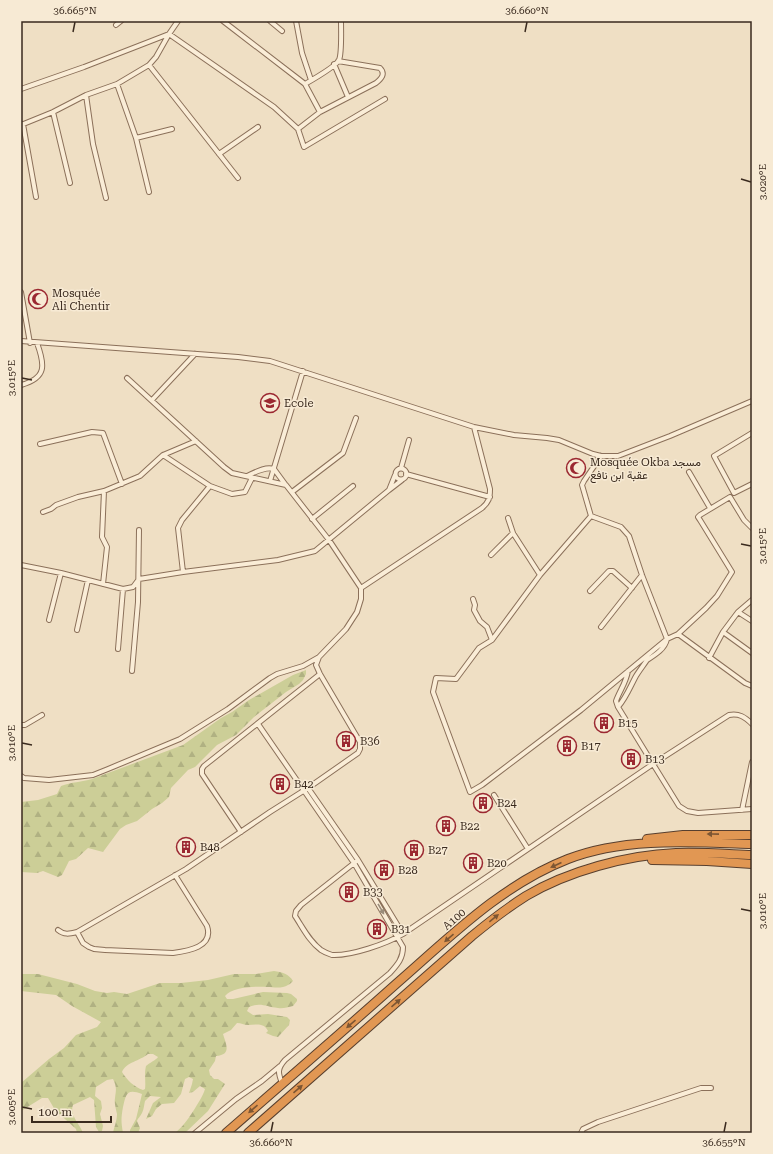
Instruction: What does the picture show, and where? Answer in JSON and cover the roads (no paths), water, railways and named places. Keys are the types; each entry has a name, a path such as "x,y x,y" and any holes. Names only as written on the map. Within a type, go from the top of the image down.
{"highway":[{"path":"592,852 636,840 698,835 752,835"},
{"name":"A100","path":"226,1133 473,918 521,882 569,859 592,852 634,845 681,842 752,844"},
{"path":"248,1133 472,936 500,914 527,896 563,878 615,861 676,853 752,855"},
{"path":"615,861 674,860 752,864"}],"street":[{"path":"116,25 121,21"},
{"path":"36,198 22,125 54,112 86,95 118,84 149,65 178,21"},
{"path":"223,21 305,84 320,112"},
{"path":"270,21 282,31"},
{"path":"296,21 302,53 311,80"},
{"path":"305,84 338,61 340,54 341,21"},
{"path":"21,89 84,67 169,34"},
{"path":"169,34 274,107 298,129 304,147 385,99"},
{"path":"298,129 320,112 381,79 382,70 380,68 338,61"},
{"path":"334,64 348,97"},
{"path":"149,65 238,178"},
{"path":"118,84 136,138 149,192"},
{"path":"86,95 93,144 106,198"},
{"path":"54,112 70,183"},
{"path":"219,154 258,127"},
{"path":"136,138 172,130"},
{"path":"21,292 30,343"},
{"path":"21,341 30,343 238,357 270,361 474,427 514,435 559,440 601,456 618,456 670,436 752,401"},
{"path":"21,385 37,378 42,369 40,351 37,343"},
{"path":"152,400 195,354"},
{"path":"270,481 303,371"},
{"path":"127,378 224,467 232,472 252,478 286,485"},
{"path":"292,492 343,453 356,418"},
{"path":"360,588 482,508 488,502 490,497 489,484 474,427"},
{"path":"40,444 92,432 103,433 122,484"},
{"path":"734,493 714,456 752,433"},
{"path":"389,490 396,470 401,468 409,440"},
{"path":"43,512 56,505 78,497 104,491 140,476 163,455 196,441"},
{"path":"163,455 210,486 232,494 245,492 252,478"},
{"path":"591,516 582,485 601,456"},
{"path":"21,776 24,778 49,780 93,775 180,739 228,709 277,674 303,666 319,657 346,629 357,612 361,599 360,588 329,540 274,469 267,468 246,476"},
{"path":"401,468 406,474 490,497"},
{"path":"689,472 710,508"},
{"path":"21,565 61,573 123,589 133,587 139,579 278,560 315,551 403,480 406,474"},
{"path":"395,475 398,479 403,480"},
{"path":"591,516 540,575 492,640 479,648 456,678 436,678 433,692 470,792 482,785 581,710 667,639 678,634 718,596 732,572 698,517 734,493 752,484"},
{"path":"183,572 178,528 182,520 210,486"},
{"path":"312,519 353,486"},
{"path":"103,584 107,547 102,537 104,491"},
{"path":"730,497 744,520 752,528"},
{"path":"591,516 621,527 629,536 642,575 667,639 667,642 661,650 647,660 637,674 625,699 618,707"},
{"path":"508,518 514,533 540,575"},
{"path":"132,671 138,602 139,530"},
{"path":"491,555 514,533"},
{"path":"590,591 609,571 613,571 632,588"},
{"path":"49,620 61,573"},
{"path":"601,627 642,575"},
{"path":"77,630 88,580"},
{"path":"118,649 123,589"},
{"path":"473,599 475,605 474,610 480,621 487,627 492,640"},
{"path":"709,658 723,632 738,612 752,600"},
{"path":"738,612 752,620"},
{"path":"723,632 752,653"},
{"path":"678,634 744,683 752,686"},
{"path":"647,660 648,655"},
{"path":"58,930 66,934 77,932 175,875 358,753 360,749 360,742 320,674 316,665 319,657"},
{"path":"628,671 626,681 616,701 618,707 679,806 687,811 698,813 752,809"},
{"path":"240,832 202,774 204,766 320,674"},
{"path":"356,862 301,905 296,911 295,916 314,944 331,955 373,948 403,934 653,764 729,715 736,714 744,716 752,724"},
{"path":"21,725 25,725 42,715"},
{"path":"258,724 306,789 403,934"},
{"path":"742,810 752,762"},
{"path":"494,795 528,849"},
{"path":"195,1133 236,1099 262,1081 285,1060 390,973 397,965 403,954 403,947 356,862"},
{"path":"77,932 83,943 89,947 105,950 173,953 202,945 208,936 207,926 175,875"},
{"path":"280,1066 279,1072 282,1084"},
{"path":"582,1133 583,1129 598,1122 701,1088 712,1088"}],"place":[{"name":"Mosquée Ali Chentir","path":"38,299"},
{"name":"Ecole","path":"270,403"},
{"name":"Mosquée Okba مسجد عقبة ابن نافع","path":"576,468"},
{"name":"B15","path":"604,723"},
{"name":"B36","path":"346,741"},
{"name":"B17","path":"567,746"},
{"name":"B13","path":"631,759"},
{"name":"B42","path":"280,784"},
{"name":"B24","path":"483,803"},
{"name":"B22","path":"446,826"},
{"name":"B48","path":"186,847"},
{"name":"B27","path":"414,850"},
{"name":"B20","path":"473,863"},
{"name":"B28","path":"384,870"},
{"name":"B33","path":"349,892"},
{"name":"B31","path":"377,929"}]}
